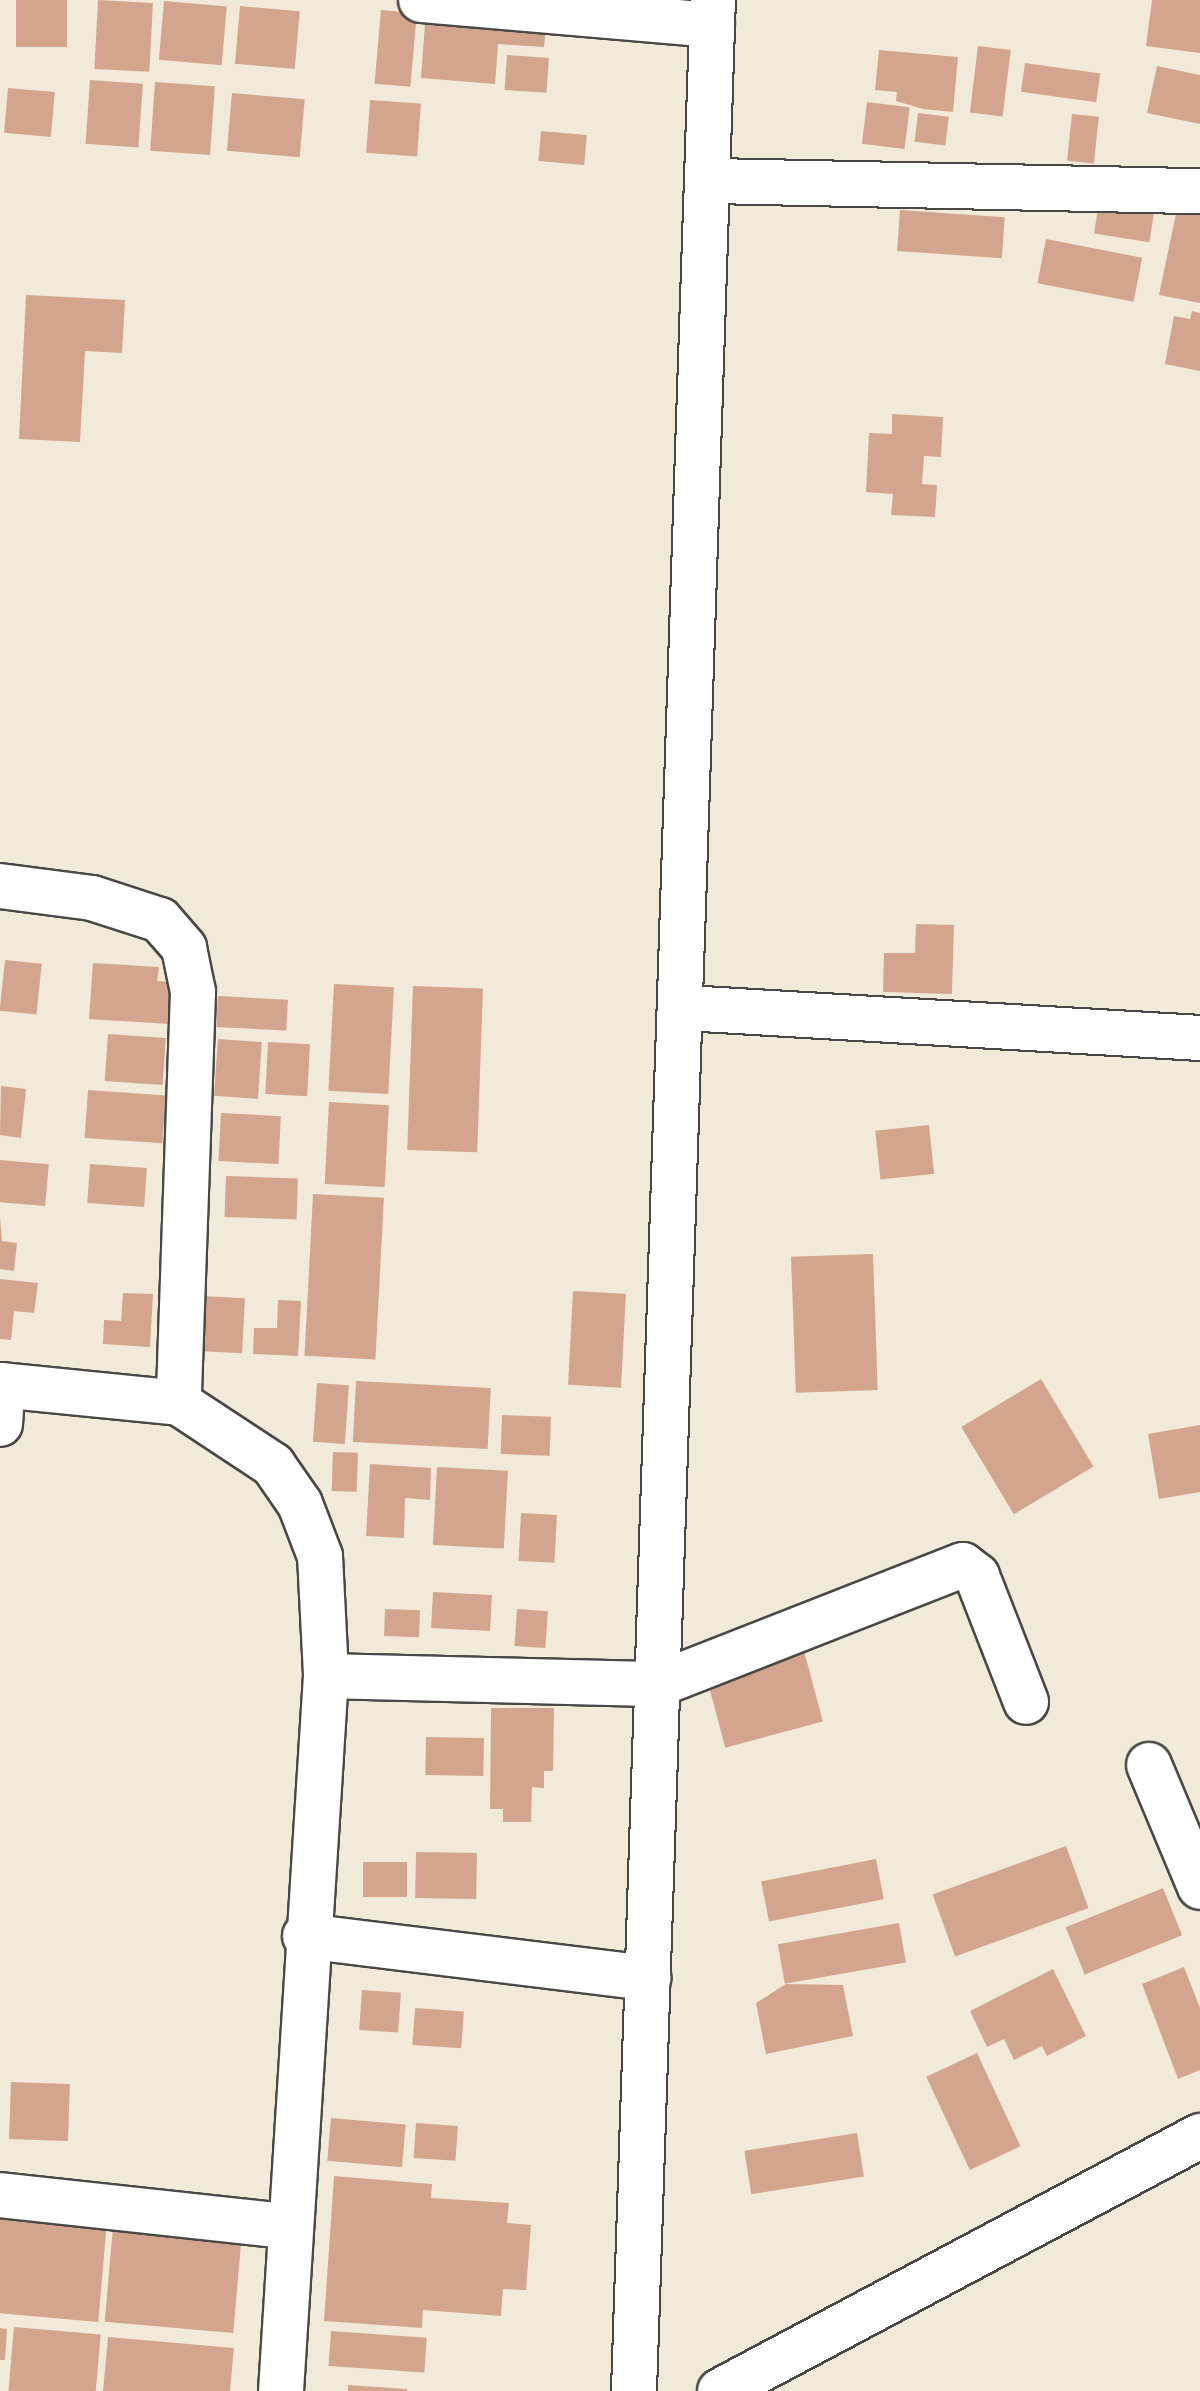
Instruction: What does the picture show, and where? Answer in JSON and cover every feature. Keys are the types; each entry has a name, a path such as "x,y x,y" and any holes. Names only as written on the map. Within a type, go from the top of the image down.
{"street":[{"path":"421,0 713,13 712,181 685,1008 634,2391"},
{"path":"712,181 1200,191"},
{"path":"0,886 92,898 160,920 184,948 193,992 179,1403"},
{"path":"685,1008 1200,1038"},
{"path":"1,1398 179,1403 256,1450 300,1504 320,1556 326,1676 305,1936 287,2226 281,2391"},
{"path":"326,1676 659,1684 963,1565 977,1576 1026,1702"},
{"path":"1149,1765 1200,1887"},
{"path":"305,1936 648,1978"},
{"path":"720,2391 1200,2136"},
{"path":"0,2195 287,2226"}],"building":[{"path":"16,0 67,0 67,47 16,47"},
{"path":"98,0 153,3 149,72 94,69"},
{"path":"1152,0 1200,0 1200,53 1146,46"},
{"path":"164,1 227,6 222,65 159,60"},
{"path":"240,6 300,11 295,69 235,64"},
{"path":"426,9 547,18 544,47 498,44 495,84 421,78"},
{"path":"381,10 417,13 410,87 375,84"},
{"path":"978,46 1011,50 1003,117 970,113"},
{"path":"879,50 958,57 953,112 923,109 896,101 897,92 875,90"},
{"path":"507,55 549,58 546,93 505,90"},
{"path":"1025,63 1100,74 1096,102 1021,92"},
{"path":"1157,66 1200,75 1200,124 1147,113"},
{"path":"90,80 143,84 138,148 86,144"},
{"path":"155,82 215,86 210,155 150,151"},
{"path":"8,88 55,92 51,137 4,133"},
{"path":"232,93 305,99 300,157 227,151"},
{"path":"370,100 421,104 417,156 366,153"},
{"path":"867,102 910,107 905,149 862,144"},
{"path":"918,113 949,117 945,146 914,142"},
{"path":"1072,114 1099,117 1094,164 1067,161"},
{"path":"541,131 587,135 584,165 538,161"},
{"path":"1100,196 1155,205 1149,242 1094,234"},
{"path":"1178,204 1200,209 1200,303 1159,295"},
{"path":"900,210 1005,217 1002,258 897,251"},
{"path":"1046,239 1142,258 1134,302 1037,283"},
{"path":"26,295 125,300 122,353 85,351 80,442 19,439"},
{"path":"1192,311 1200,313 1200,371 1165,364 1174,316 1190,319"},
{"path":"892,414 943,417 941,457 924,456 922,484 937,485 935,517 891,515 893,494 866,492 869,433 892,434"},
{"path":"916,924 954,925 952,994 883,992 884,953 915,953"},
{"path":"5,960 42,964 36,1015 0,1011"},
{"path":"93,963 159,967 157,981 171,982 169,1024 89,1019"},
{"path":"334,984 394,987 388,1094 328,1091"},
{"path":"413,986 483,988 477,1152 407,1150"},
{"path":"218,996 288,1000 286,1031 216,1027"},
{"path":"108,1034 166,1038 163,1085 105,1081"},
{"path":"218,1039 262,1042 258,1099 214,1096"},
{"path":"268,1042 310,1044 307,1096 265,1094"},
{"path":"1,1086 26,1089 21,1138 0,1135"},
{"path":"88,1090 166,1095 162,1143 85,1138"},
{"path":"329,1102 389,1105 385,1187 325,1184"},
{"path":"221,1113 281,1116 278,1164 218,1161"},
{"path":"929,1125 934,1174 880,1179 875,1131"},
{"path":"0,1160 49,1164 45,1206 0,1202"},
{"path":"90,1164 147,1168 144,1207 87,1203"},
{"path":"226,1176 298,1179 297,1219 225,1217"},
{"path":"313,1194 384,1198 375,1359 305,1356"},
{"path":"0,1217 2,1241 17,1243 14,1271 0,1269"},
{"path":"873,1254 878,1390 796,1393 791,1257"},
{"path":"0,1279 38,1283 34,1313 14,1311 11,1340 0,1339"},
{"path":"573,1291 626,1294 621,1388 568,1385"},
{"path":"123,1293 153,1294 150,1347 103,1344 104,1320 121,1321"},
{"path":"202,1296 245,1298 242,1353 199,1351"},
{"path":"278,1300 301,1301 298,1356 253,1354 254,1328 277,1328"},
{"path":"1041,1379 1094,1466 1014,1514 961,1427"},
{"path":"356,1381 491,1388 488,1449 353,1442"},
{"path":"317,1383 349,1385 345,1444 313,1442"},
{"path":"502,1415 551,1417 550,1456 501,1454"},
{"path":"1200,1425 1200,1492 1159,1499 1148,1434"},
{"path":"333,1452 358,1453 357,1492 332,1491"},
{"path":"370,1464 431,1468 430,1500 405,1498 404,1538 366,1536"},
{"path":"437,1467 508,1471 504,1549 433,1545"},
{"path":"521,1513 557,1515 554,1563 518,1561"},
{"path":"433,1592 492,1595 490,1631 431,1628"},
{"path":"385,1609 420,1610 419,1637 384,1636"},
{"path":"517,1609 548,1611 545,1648 514,1646"},
{"path":"804,1651 823,1722 725,1748 706,1677"},
{"path":"491,1708 554,1708 553,1771 544,1771 544,1788 532,1787 531,1822 503,1822 503,1809 490,1809"},
{"path":"426,1737 484,1738 483,1776 425,1775"},
{"path":"1066,1846 1089,1908 955,1957 933,1895"},
{"path":"416,1852 477,1853 476,1899 415,1898"},
{"path":"876,1859 884,1899 769,1922 761,1881"},
{"path":"363,1862 407,1862 407,1897 363,1897"},
{"path":"1163,1888 1182,1935 1085,1975 1066,1927"},
{"path":"899,1923 906,1962 785,1984 778,1944"},
{"path":"1184,1967 1200,2008 1200,2070 1178,2079 1142,1984"},
{"path":"1053,1969 1086,2036 1047,2056 1042,2046 1014,2060 1004,2039 987,2047 970,2011"},
{"path":"786,1984 843,1985 853,2036 766,2054 756,2003"},
{"path":"362,1990 401,1993 398,2033 359,2030"},
{"path":"415,2008 464,2011 461,2048 412,2045"},
{"path":"977,2053 1021,2146 970,2170 926,2077"},
{"path":"11,2082 70,2084 68,2141 9,2139"},
{"path":"331,2118 406,2125 402,2167 327,2161"},
{"path":"416,2123 458,2126 455,2161 414,2158"},
{"path":"857,2133 864,2176 751,2194 744,2151"},
{"path":"334,2176 432,2184 431,2198 509,2203 507,2223 531,2225 526,2290 503,2289 501,2316 423,2310 422,2328 324,2321"},
{"path":"0,2217 107,2226 98,2322 0,2313"},
{"path":"113,2227 242,2238 233,2333 105,2322"},
{"path":"14,2327 101,2335 96,2391 8,2391"},
{"path":"0,2328 7,2329 5,2360 0,2360"},
{"path":"331,2331 427,2338 424,2373 329,2366"},
{"path":"108,2337 234,2348 230,2391 103,2391"},
{"path":"348,2385 407,2389 407,2391 348,2391"}]}
